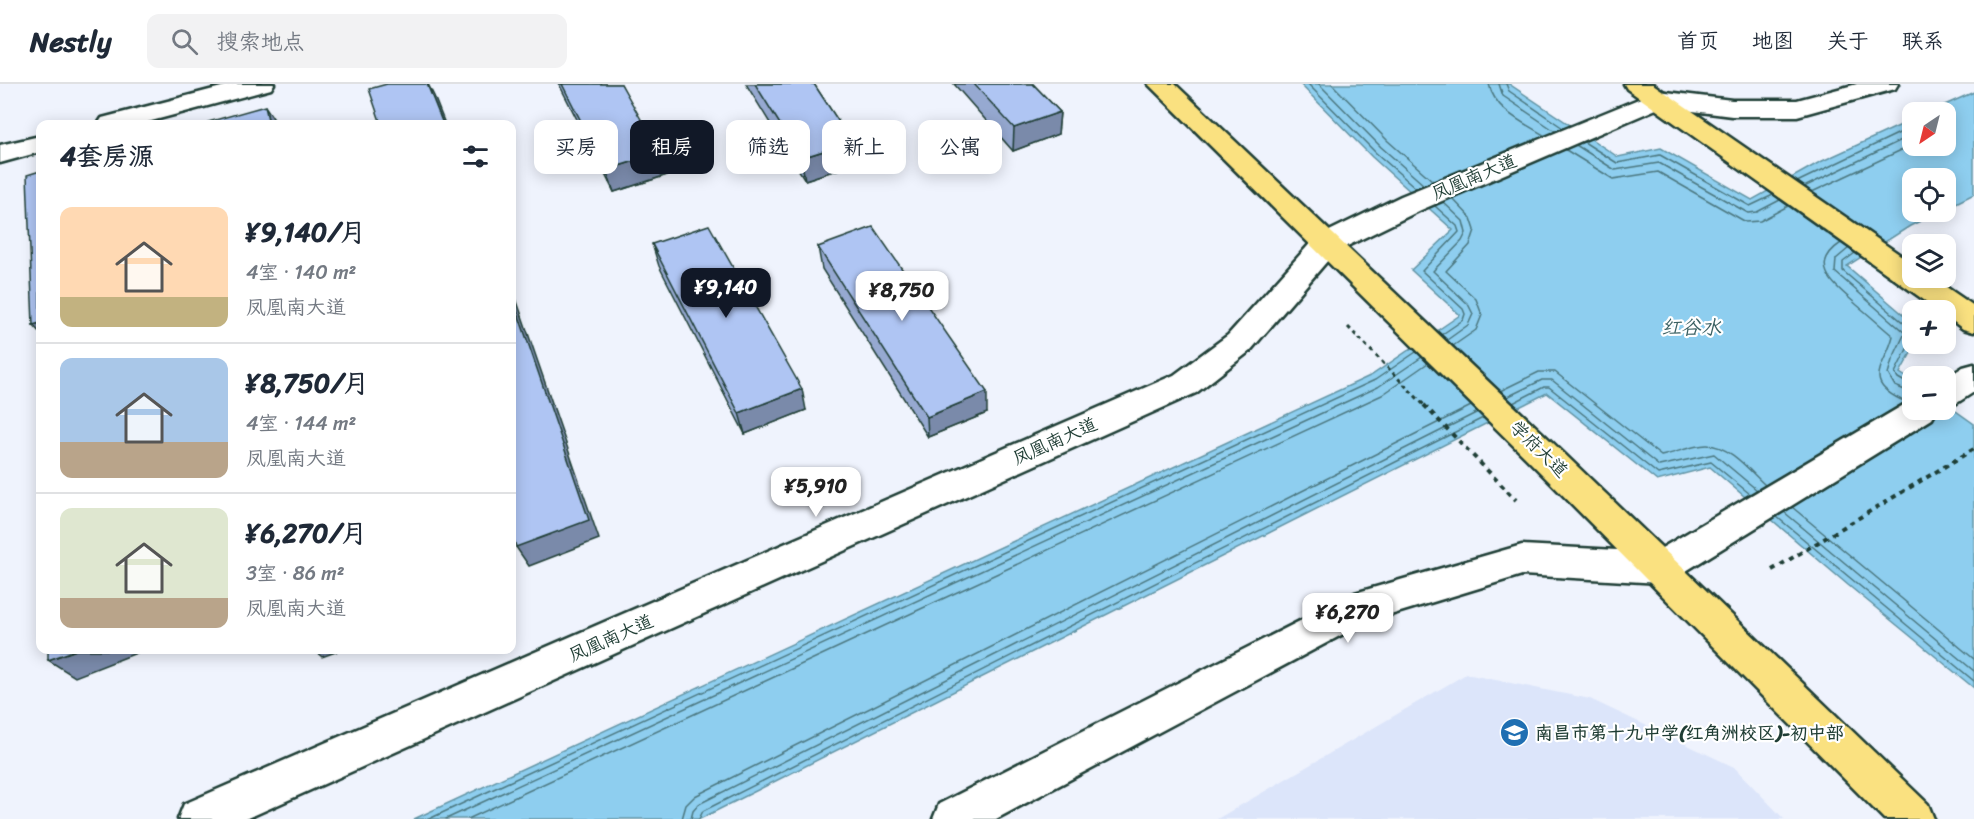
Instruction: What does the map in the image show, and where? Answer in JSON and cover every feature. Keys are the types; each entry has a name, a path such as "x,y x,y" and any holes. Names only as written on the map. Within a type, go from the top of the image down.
{"main road":[{"path":"126,120 261,84"},
{"name":"学府大道","path":"1160,84 1660,568 1913,819"},
{"path":"1636,84 1757,171 1902,270"},
{"path":"1658,99 1732,108 1797,108 1886,84"},
{"name":"凤凰南大道","path":"199,819 1185,384 1239,343 1325,245 1411,203 1658,99"},
{"path":"0,154 36,145"},
{"path":"1928,288 1974,321"},
{"path":"954,819 1355,609 1521,560 1660,568 1905,420"}],"path":[{"path":"1348,327 1516,500"},
{"path":"1772,570 1974,449"}],"shaded area":[{"name":"南昌市第十九中学(红角洲校区)-初中部","path":"1466,674 1590,699 1734,767 1784,819 1217,819"}],"water":[{"name":"红谷水","path":"1300,84 1509,84 1618,157 1661,148 1752,200 1818,163 1902,125 1902,156 1956,156 1956,102 1952,102 1974,92 1974,194 1956,203 1956,168 1902,168 1902,222 1918,222 1847,266 1902,313 1902,354 1910,354 1900,373 1902,374 1902,420 1956,420 1956,411 1974,424 1974,688 1848,585 1710,467 1657,481 1547,393 700,819 414,819 1372,375 1460,315 1411,270 1453,230 1372,157"}],"building":[{"path":"387,84 427,84 441,120 380,120 369,89"},
{"path":"562,84 621,84 641,120 630,120 630,162 618,166 618,120 580,120"},
{"path":"755,84 814,84 838,120 822,120 822,151 810,155 810,120 777,120"},
{"path":"974,84 1033,84 1060,112 1014,128"},
{"path":"265,106 268,120 215,120"},
{"path":"36,172 36,324 33,325 27,175"},
{"path":"709,225 802,389 739,413 652,244"},
{"path":"873,227 987,392 927,417 818,247"},
{"path":"516,308 589,520 516,547"},
{"path":"48,654 65,654 48,660"}],"place":[{"name":"南昌市第十九中学(红角洲校区)-初中部","path":"1514,733"}]}
